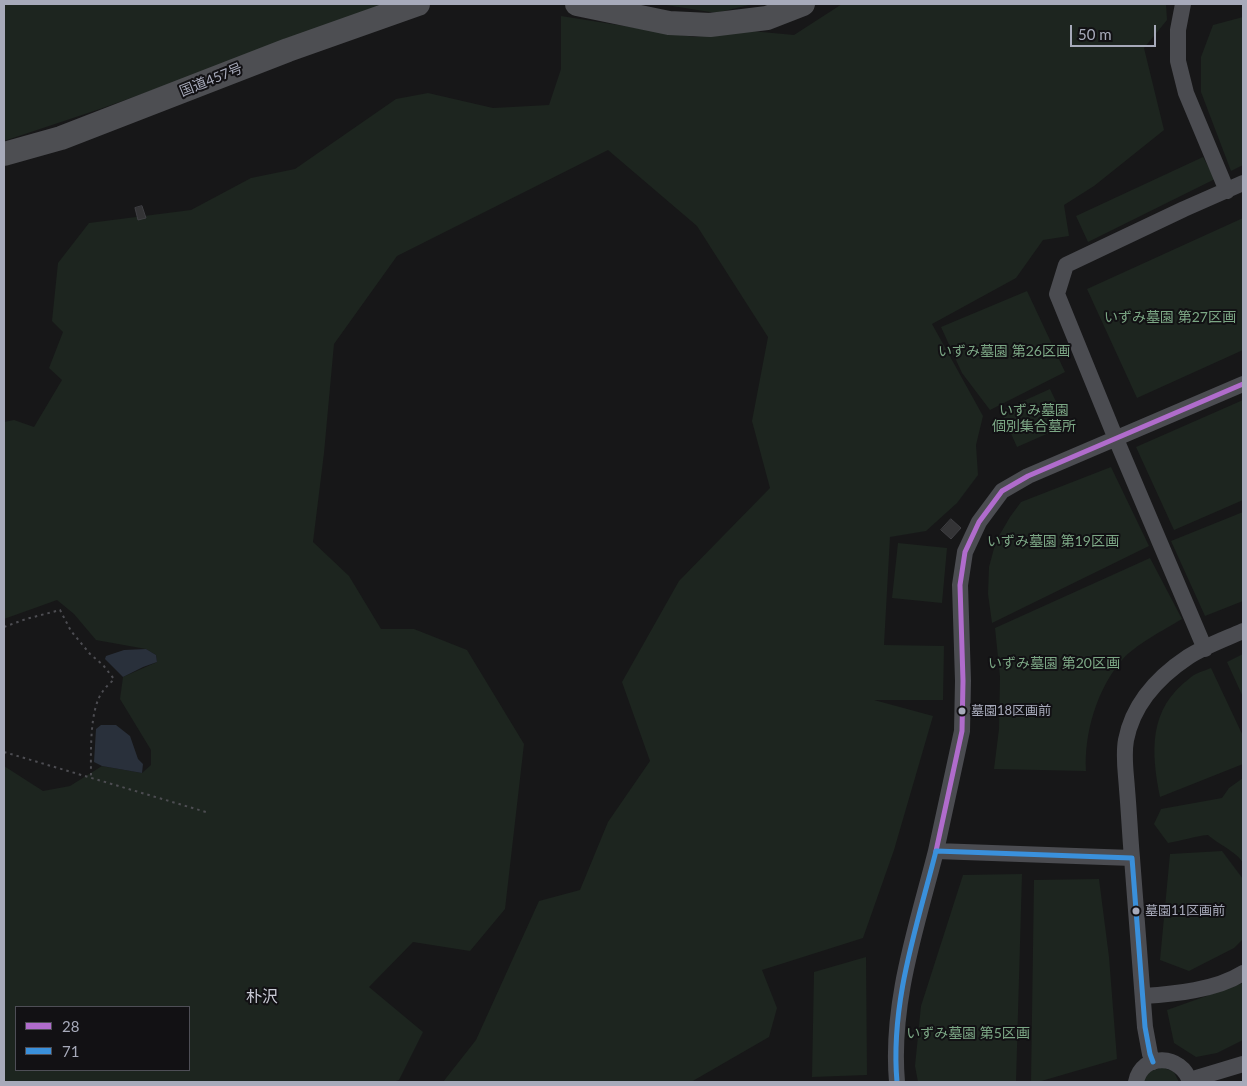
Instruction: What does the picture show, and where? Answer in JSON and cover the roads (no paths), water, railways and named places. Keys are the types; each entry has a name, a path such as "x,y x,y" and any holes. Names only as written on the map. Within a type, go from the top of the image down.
{"highway":[{"name":"国道457号","path":"4,154 61,138 288,50 418,4"},
{"path":"577,4 669,23 710,25 767,18 804,4"}],"street":[{"path":"1183,4 1178,30 1178,61 1186,93 1227,190"},
{"path":"1205,649 1056,294 1066,265 1243,183"},
{"path":"897,1082 897,1043 901,988 936,851 962,730 963,681 960,585 966,552 979,522 1002,491 1028,476 1243,384"},
{"path":"1153,1062 1150,1054 1143,996 1125,759 1126,742 1130,724 1138,706 1153,687 1190,656 1243,631"},
{"path":"936,851 1132,858"},
{"path":"1143,996 1176,994 1223,982 1243,973"},
{"path":"1136,1082 1141,1071 1153,1062 1168,1060 1175,1062 1186,1071 1190,1081 1243,1064"}],"place":[{"name":"墓園18区画前","path":"962,711"},
{"name":"墓園11区画前","path":"1136,911"}],"district":[{"name":"朴沢","path":"262,997"}],"park label":[{"name":"いずみ墓園 第27区画","path":"1170,317"},
{"name":"いずみ墓園 第26区画","path":"1004,351"},
{"name":"いずみ墓園 個別集合墓所","path":"1034,418"},
{"name":"いずみ墓園 第19区画","path":"1053,541"},
{"name":"いずみ墓園 第20区画","path":"1054,663"},
{"name":"いずみ墓園 第5区画","path":"968,1033"}]}
